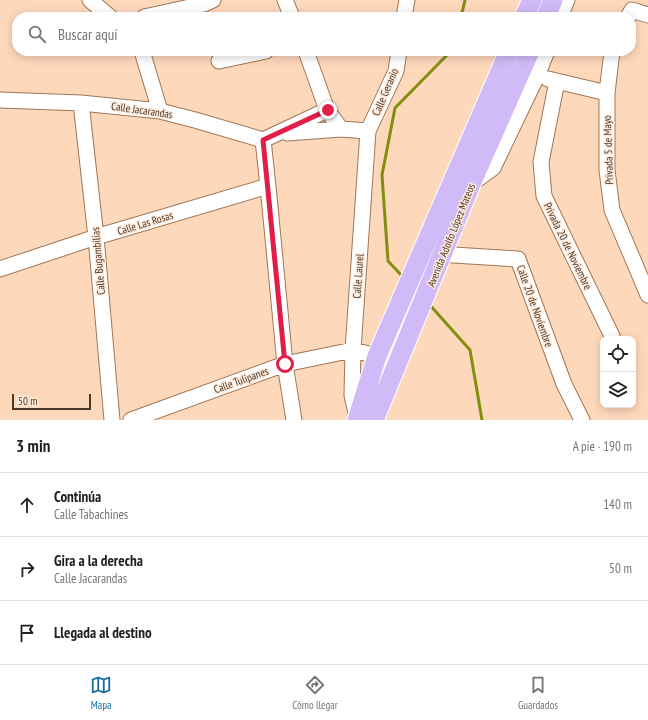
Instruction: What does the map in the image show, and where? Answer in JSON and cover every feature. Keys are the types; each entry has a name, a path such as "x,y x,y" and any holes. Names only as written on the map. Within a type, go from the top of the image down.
{"main road":[{"path":"526,12 532,0"},
{"name":"Avenida Adolfo López Mateos","path":"362,419 376,356 507,56"},
{"name":"Avenida Adolfo López Mateos","path":"362,419 409,335 471,184 528,56"}],"street":[{"path":"90,0 104,12"},
{"path":"167,12 204,4 213,0"},
{"path":"285,0 290,12"},
{"path":"405,12 407,0"},
{"path":"631,12 632,10 648,15"},
{"path":"144,56 160,111"},
{"path":"219,61 242,56"},
{"path":"308,56 328,110 341,129"},
{"name":"Calle Geranio","path":"368,131 396,72 398,56"},
{"path":"471,184 493,168 545,56"},
{"name":"Privada 5 de Mayo","path":"612,56 608,93 607,170 612,210 648,295"},
{"path":"537,76 608,93"},
{"name":"Privada 20 de Noviembre","path":"557,81 541,162 544,196 612,336"},
{"name":"Calle Jacarandas","path":"0,100 81,103 160,111 263,140"},
{"name":"Calle Bugambilias","path":"81,103 96,237 112,420"},
{"path":"294,420 285,364 263,140 328,110"},
{"path":"278,133 341,129 368,131"},
{"name":"Calle Laurel","path":"362,419 352,395 353,350 368,131"},
{"name":"Calle Las Rosas","path":"0,269 96,237 268,186"},
{"name":"Calle 20 de Noviembre","path":"421,253 518,259 564,384 582,420"},
{"name":"Calle Tulipanes","path":"131,420 285,364 353,350 376,356"}],"waterway":[{"path":"462,12 465,0"},
{"path":"403,277 388,261 382,175 395,108 446,56"},
{"path":"429,304 470,350 482,420"}],"route":[{"path":"285,364 263,140 328,110"}]}
